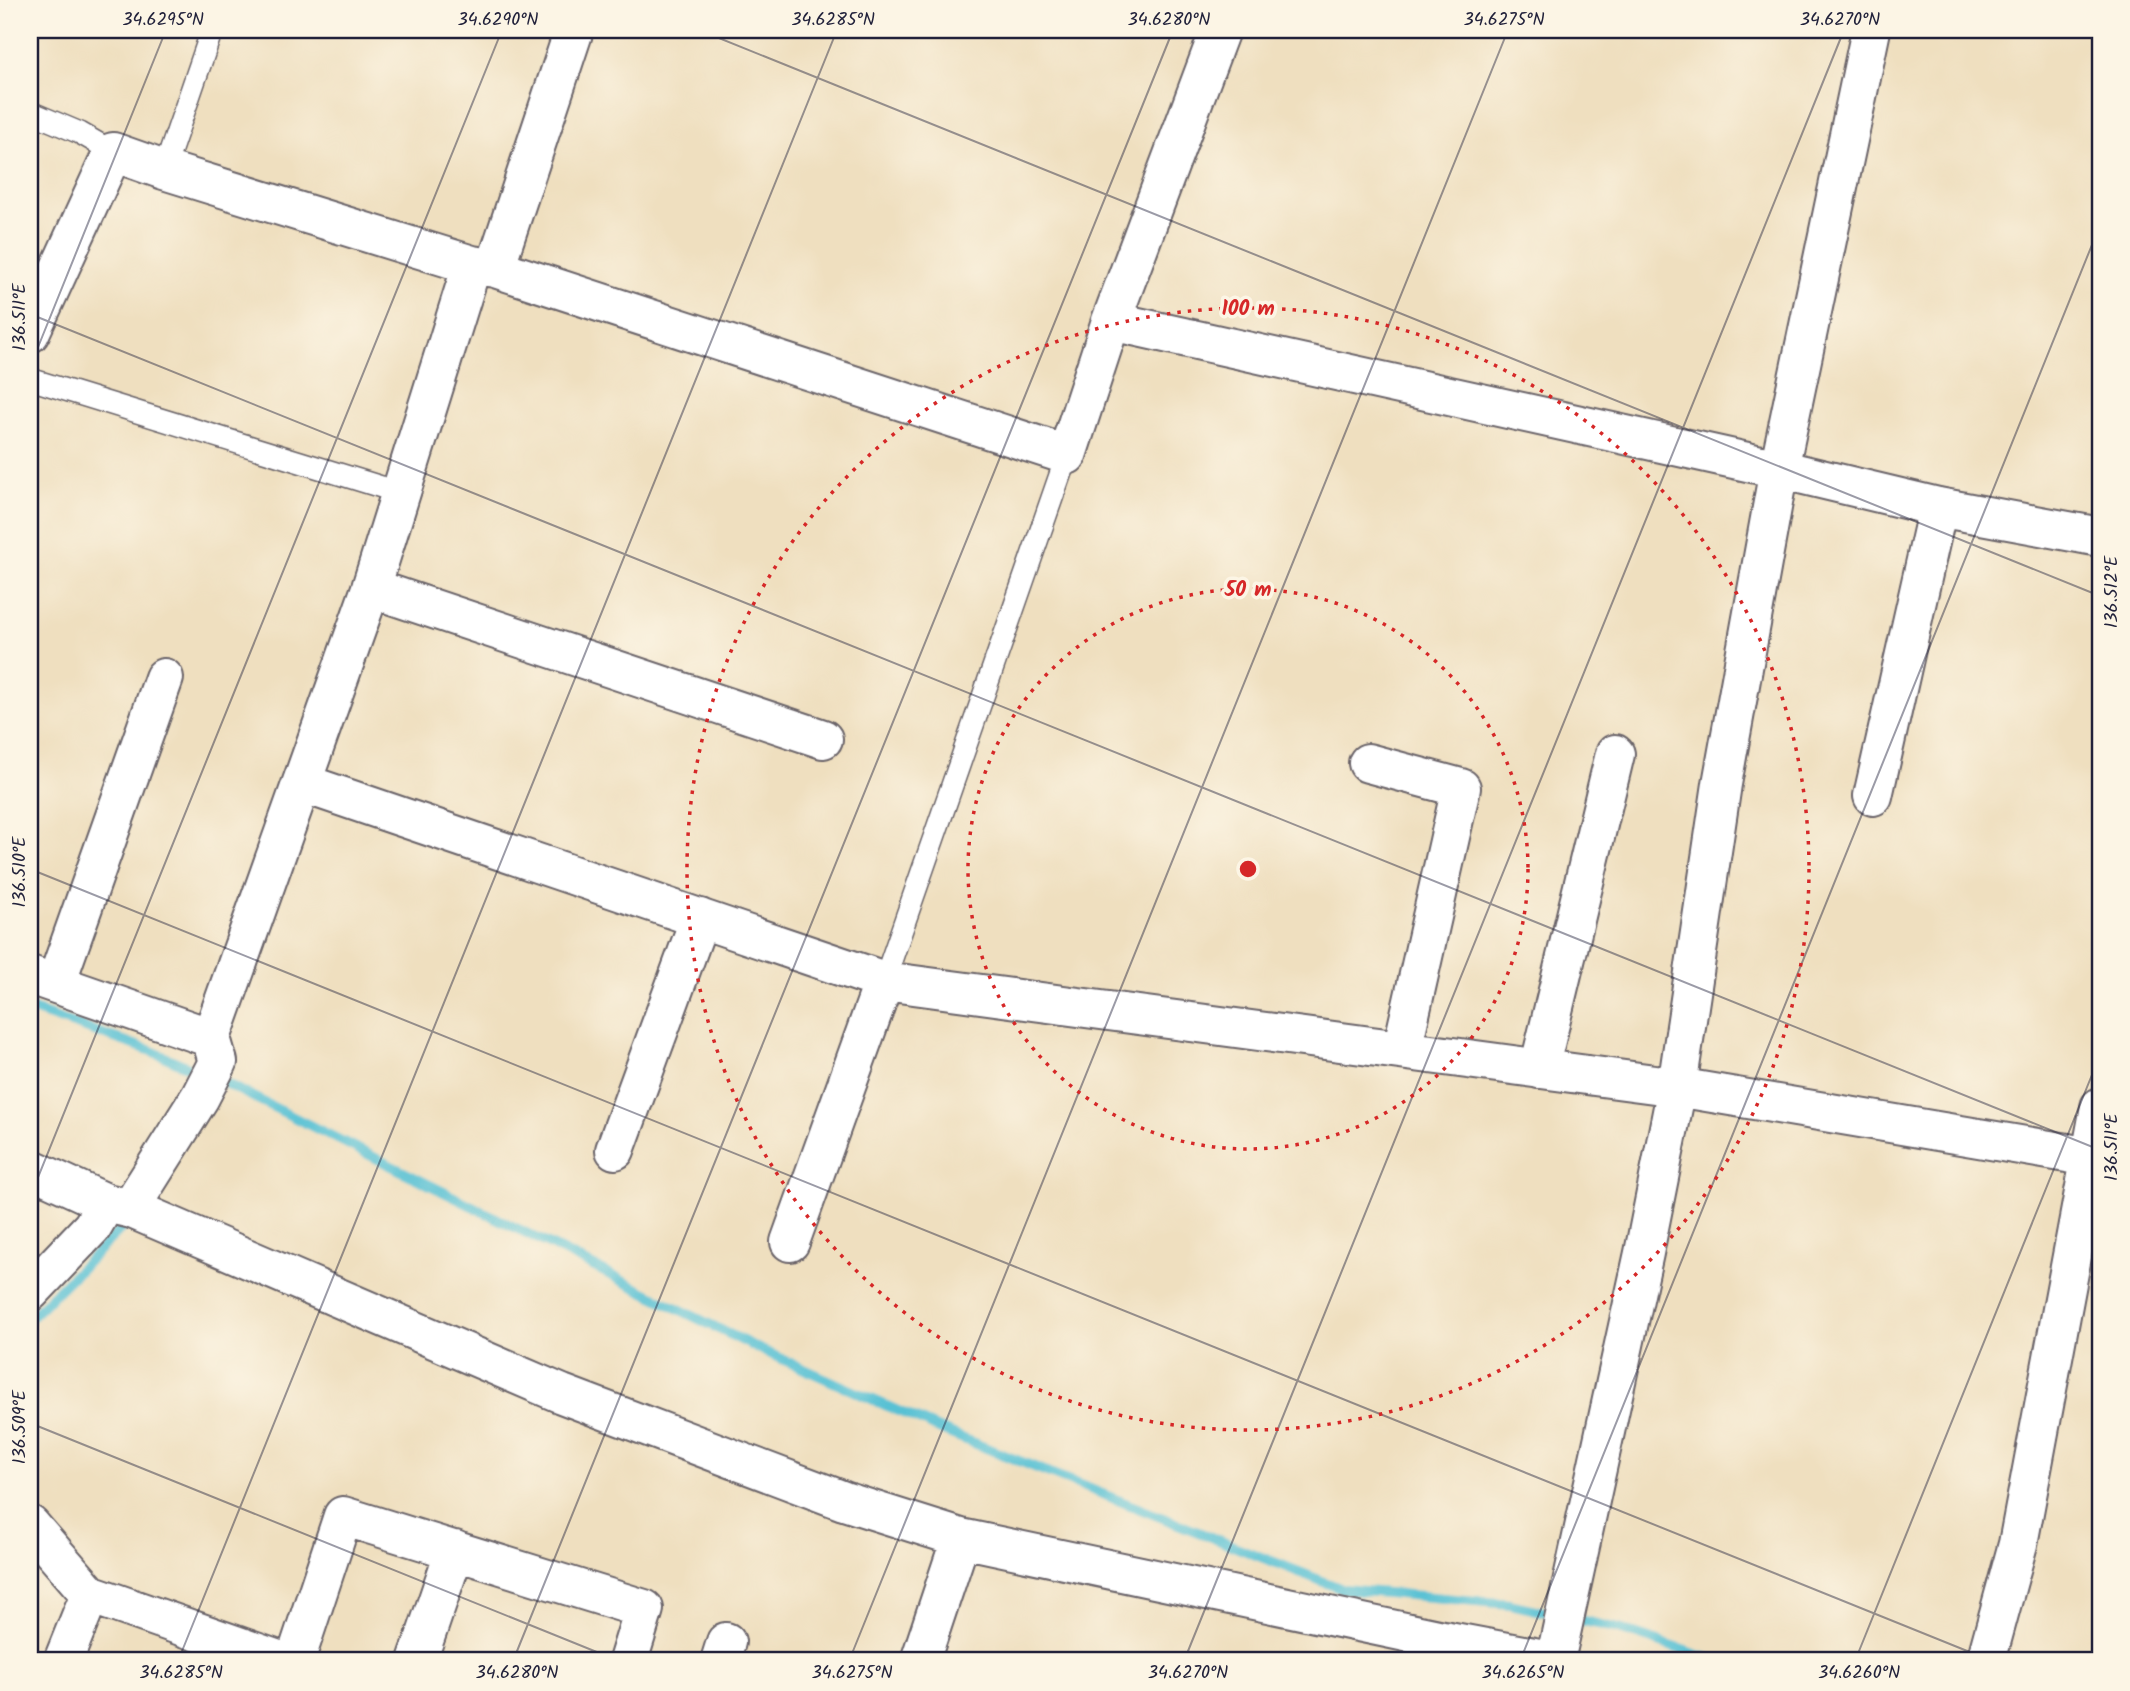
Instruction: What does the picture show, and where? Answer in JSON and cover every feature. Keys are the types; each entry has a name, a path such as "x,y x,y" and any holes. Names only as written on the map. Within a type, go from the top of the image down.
{"street":[{"path":"30,1292 92,1227 128,1209 200,1097 302,783 371,588 401,493 573,30"},
{"path":"30,333 42,275 113,152 484,267 1067,455 1111,321 1220,30"},
{"path":"30,1168 562,1394 844,1501 961,1538 1443,1640 1557,1655 1677,1087 1722,784 1779,469 1871,30"},
{"path":"1111,321 1779,469 1938,507 2100,537"},
{"path":"1873,796 1938,507"},
{"path":"371,588 823,739"},
{"path":"164,678 43,979 215,1050"},
{"path":"1539,1069 1615,754"},
{"path":"1368,763 1461,788 1402,1050"},
{"path":"302,783 884,981 1677,1087 2091,1157"},
{"path":"615,1150 700,918"},
{"path":"790,1242 884,981"},
{"path":"1986,1661 2018,1544 2100,1107"},
{"path":"295,1661 343,1516 644,1609 628,1661"},
{"path":"30,1525 90,1594 281,1661"},
{"path":"920,1661 961,1538"},
{"path":"417,1661 455,1550"},
{"path":"63,1661 90,1594"}],"lane":[{"path":"164,170 212,30"},
{"path":"30,112 79,133 113,152"},
{"path":"30,379 401,493"},
{"path":"884,981 1067,455"}],"waterway":[{"path":"30,1009 149,1050 221,1081 757,1348 941,1430 1342,1589 1510,1604 1619,1629 1716,1661"},
{"path":"30,1318 132,1218"}]}
